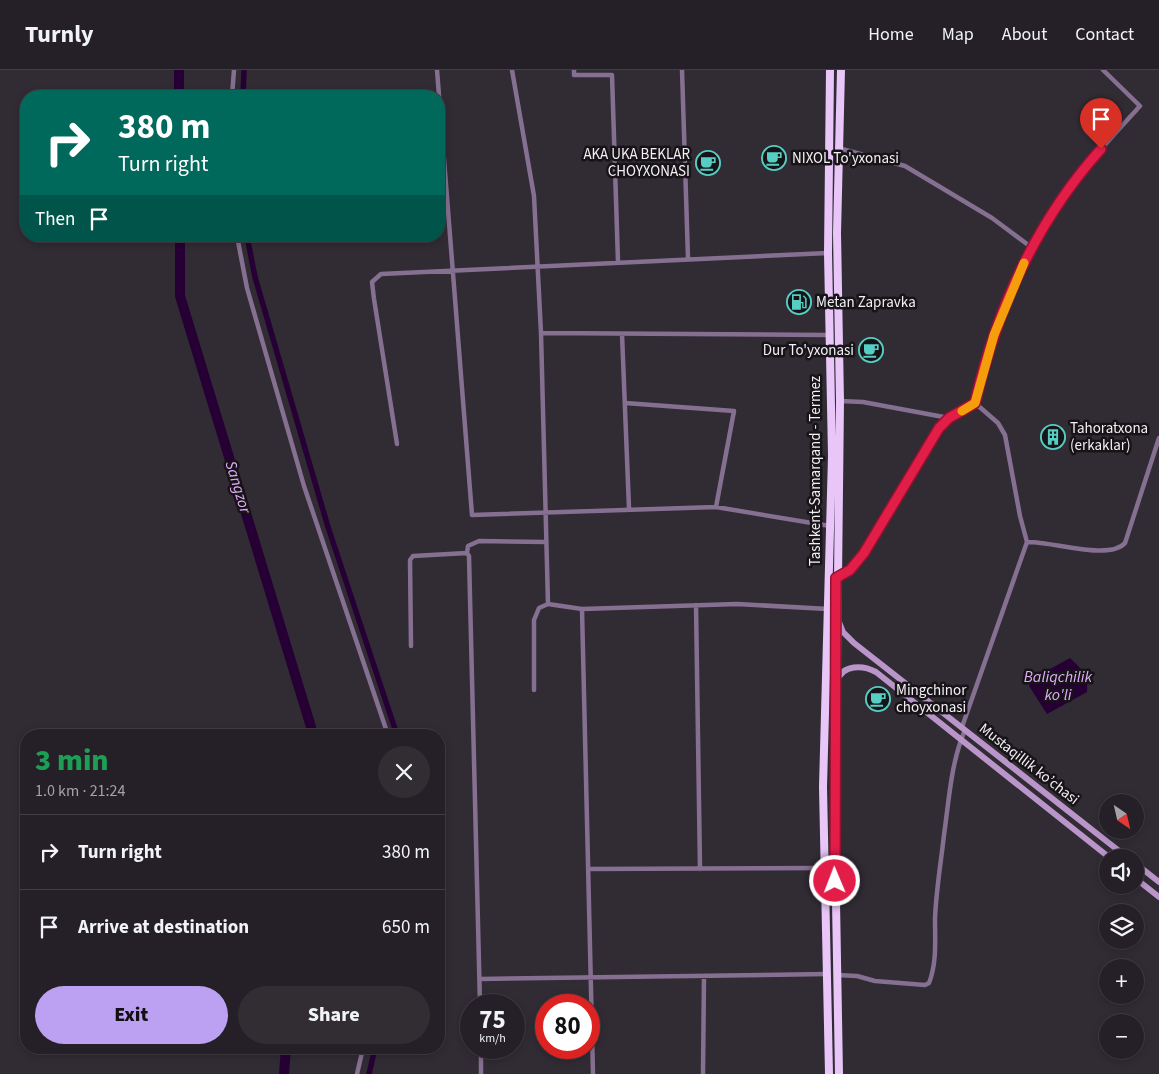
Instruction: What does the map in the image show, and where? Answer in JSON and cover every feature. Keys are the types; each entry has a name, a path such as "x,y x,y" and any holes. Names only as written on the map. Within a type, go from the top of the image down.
{"highway":[{"name":"Tashkent-Samarqand - Termez","path":"829,1074 823,787 832,456 828,334 830,70"},
{"name":"Tashkent-Samarqand - Termez","path":"839,1074 835,844 836,578 840,401 837,233 841,70"},
{"path":"825,843 831,846 835,844"}],"main road":[{"name":"Mustaqillik ko’chasi","path":"836,607 840,628 850,640 1116,849"},
{"name":"Mustaqillik ko’chasi","path":"836,687 839,676 844,670 856,666 870,669 1099,849"},
{"path":"1144,870 1159,882"},
{"path":"1144,885 1159,897"}],"street":[{"path":"232,90 234,70"},
{"path":"437,70 439,90"},
{"path":"512,70 534,196 539,266 548,604"},
{"path":"574,70 574,75 612,75 618,262"},
{"path":"682,70 688,258"},
{"path":"836,578 850,570 864,553 939,428 949,418 975,403 994,335 1030,247 1088,163 1140,106 1103,70"},
{"path":"838,148 905,166 992,218 1030,247"},
{"path":"445,165 472,515 629,508 716,507 830,526"},
{"path":"238,242 247,288 304,486 386,729"},
{"path":"397,444 372,282 381,274 688,258 828,253"},
{"path":"541,333 828,334"},
{"path":"622,334 629,508"},
{"path":"840,401 863,402 949,418"},
{"path":"625,403 734,411 716,507"},
{"path":"837,975 857,976 875,981 925,985 929,983 937,935 938,885 947,816 963,729 1027,542 1020,516 1005,435 998,423 975,403"},
{"path":"1027,542 1101,551 1122,547 1125,543 1159,438"},
{"path":"480,994 470,556 467,553 468,546 479,541 546,542"},
{"path":"411,646 410,560 413,556 467,553"},
{"path":"534,690 534,620 539,608 548,604 582,609 737,604 828,609"},
{"path":"696,605 700,869"},
{"path":"582,609 593,1074"},
{"path":"588,869 825,868"},
{"path":"480,979 827,974"},
{"path":"703,1074 704,976"},
{"path":"357,1074 362,1054"},
{"path":"480,1059 481,1074"}],"water":[{"name":"Baliqchilik ko'li","path":"1070,658 1081,669 1087,681 1087,692 1047,714 1029,686 1032,679"}],"waterway":[{"name":"Sangzor","path":"179,70 179,90"},
{"path":"243,90 244,70"},
{"name":"Sangzor","path":"180,242 180,296 311,729"},
{"path":"248,242 255,277 328,527 395,729"},
{"name":"Sangzor","path":"284,1074 286,1054"},
{"path":"369,1074 374,1054"}],"slow traffic":[{"path":"962,411 975,403 994,335 1024,263"}],"place":[{"name":"NIXOL To'yxonasi","path":"774,158"},
{"name":"AKA UKA BEKLAR CHOYXONASI","path":"708,163"},
{"name":"Metan Zapravka","path":"799,302"},
{"name":"Dur To'yxonasi","path":"871,350"},
{"name":"Tahoratxona (erkaklar)","path":"1053,437"},
{"name":"Mingchinor choyxonasi","path":"878,699"}],"route":[{"path":"835,881 836,578 850,570 864,553 939,428 949,418 975,403 994,335 1030,247 1088,163 1101,149"}]}
